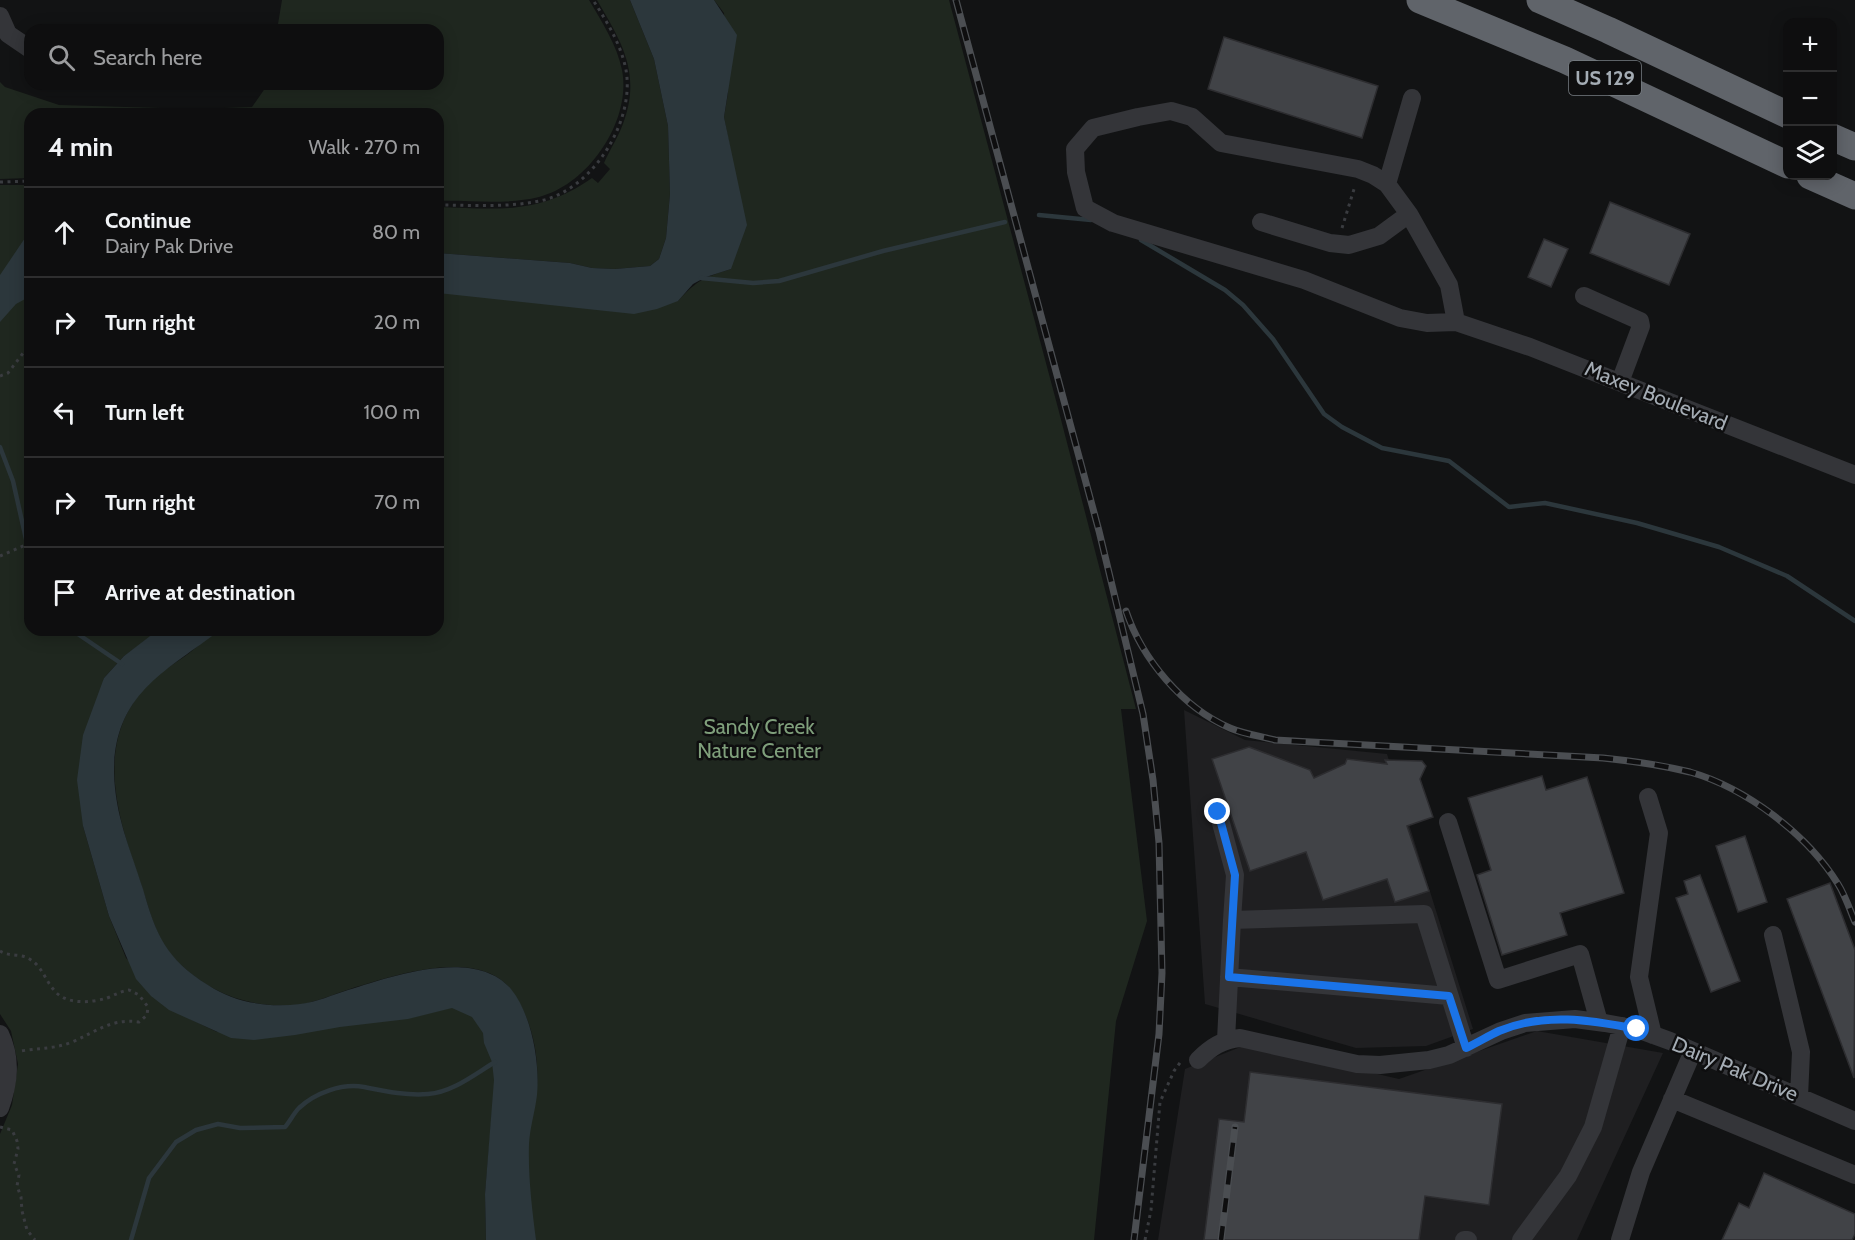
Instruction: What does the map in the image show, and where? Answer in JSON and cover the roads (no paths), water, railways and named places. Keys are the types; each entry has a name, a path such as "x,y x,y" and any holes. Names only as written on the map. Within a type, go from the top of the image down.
{"highway":[{"name":"US 129","path":"1420,0 1565,60 1783,163"},
{"name":"US 129","path":"1540,0 1783,113"},
{"path":"1837,139 1855,147"},
{"path":"1819,180 1855,196"}],"street":[{"path":"0,16 8,34 24,45"},
{"path":"1387,184 1412,98"},
{"path":"1171,111 1192,117 1221,143 1360,170 1387,184 1409,214 1449,285 1456,321 1428,323 1400,318 1304,280 1113,223 1085,208 1076,172 1076,149 1093,128 1171,111"},
{"path":"1261,222 1349,245 1379,236 1409,214"},
{"path":"1584,296 1640,321 1641,326 1620,382"},
{"name":"Maxey Boulevard","path":"1456,321 1530,347 1855,474"},
{"path":"1648,797 1659,833 1639,977 1653,1035"},
{"path":"1198,1060 1210,1048 1226,1040 1235,875 1218,812"},
{"path":"1448,822 1498,980 1580,954 1599,1022"},
{"path":"1232,920 1424,914 1466,1048"},
{"path":"1773,935 1801,1052 1799,1097"},
{"path":"1229,977 1449,996"},
{"name":"Dairy Pak Drive","path":"1226,1040 1240,1038 1357,1064 1380,1065 1429,1060 1466,1048 1501,1031 1525,1023 1575,1019 1599,1022 1653,1035 1855,1121"},
{"path":"1521,1240 1568,1176 1593,1127 1622,1026"},
{"path":"0,1034 7,1053 9,1068 0,1108"},
{"path":"1620,1240 1641,1172 1693,1051"},
{"path":"1672,1099 1855,1175"}],"waterway":[{"path":"1039,215 1091,220"},
{"path":"701,278 753,283 779,281 883,251 1005,222"},
{"path":"1141,240 1225,290 1243,305 1273,339 1324,414 1342,427 1382,448 1449,461 1509,507 1545,503 1637,523 1719,547 1787,576 1855,621"},
{"path":"0,447 13,481 24,530"},
{"path":"81,636 122,664"},
{"path":"131,1240 149,1178 176,1142 196,1130 218,1124 240,1128 285,1127 305,1103 329,1090 347,1086 396,1093 437,1093 463,1082 495,1062"}],"railway":[{"path":"956,0 1099,531 1143,714 1153,780 1159,843 1162,973 1159,1034 1134,1240"},
{"path":"1126,611 1142,647 1166,680 1196,708 1241,732 1275,740 1603,758 1668,767 1711,779 1753,801 1773,815 1810,848 1838,884 1855,922"},
{"path":"1221,1240 1235,1127"}],"park label":[{"name":"Sandy Creek Nature Center","path":"759,739"}]}
